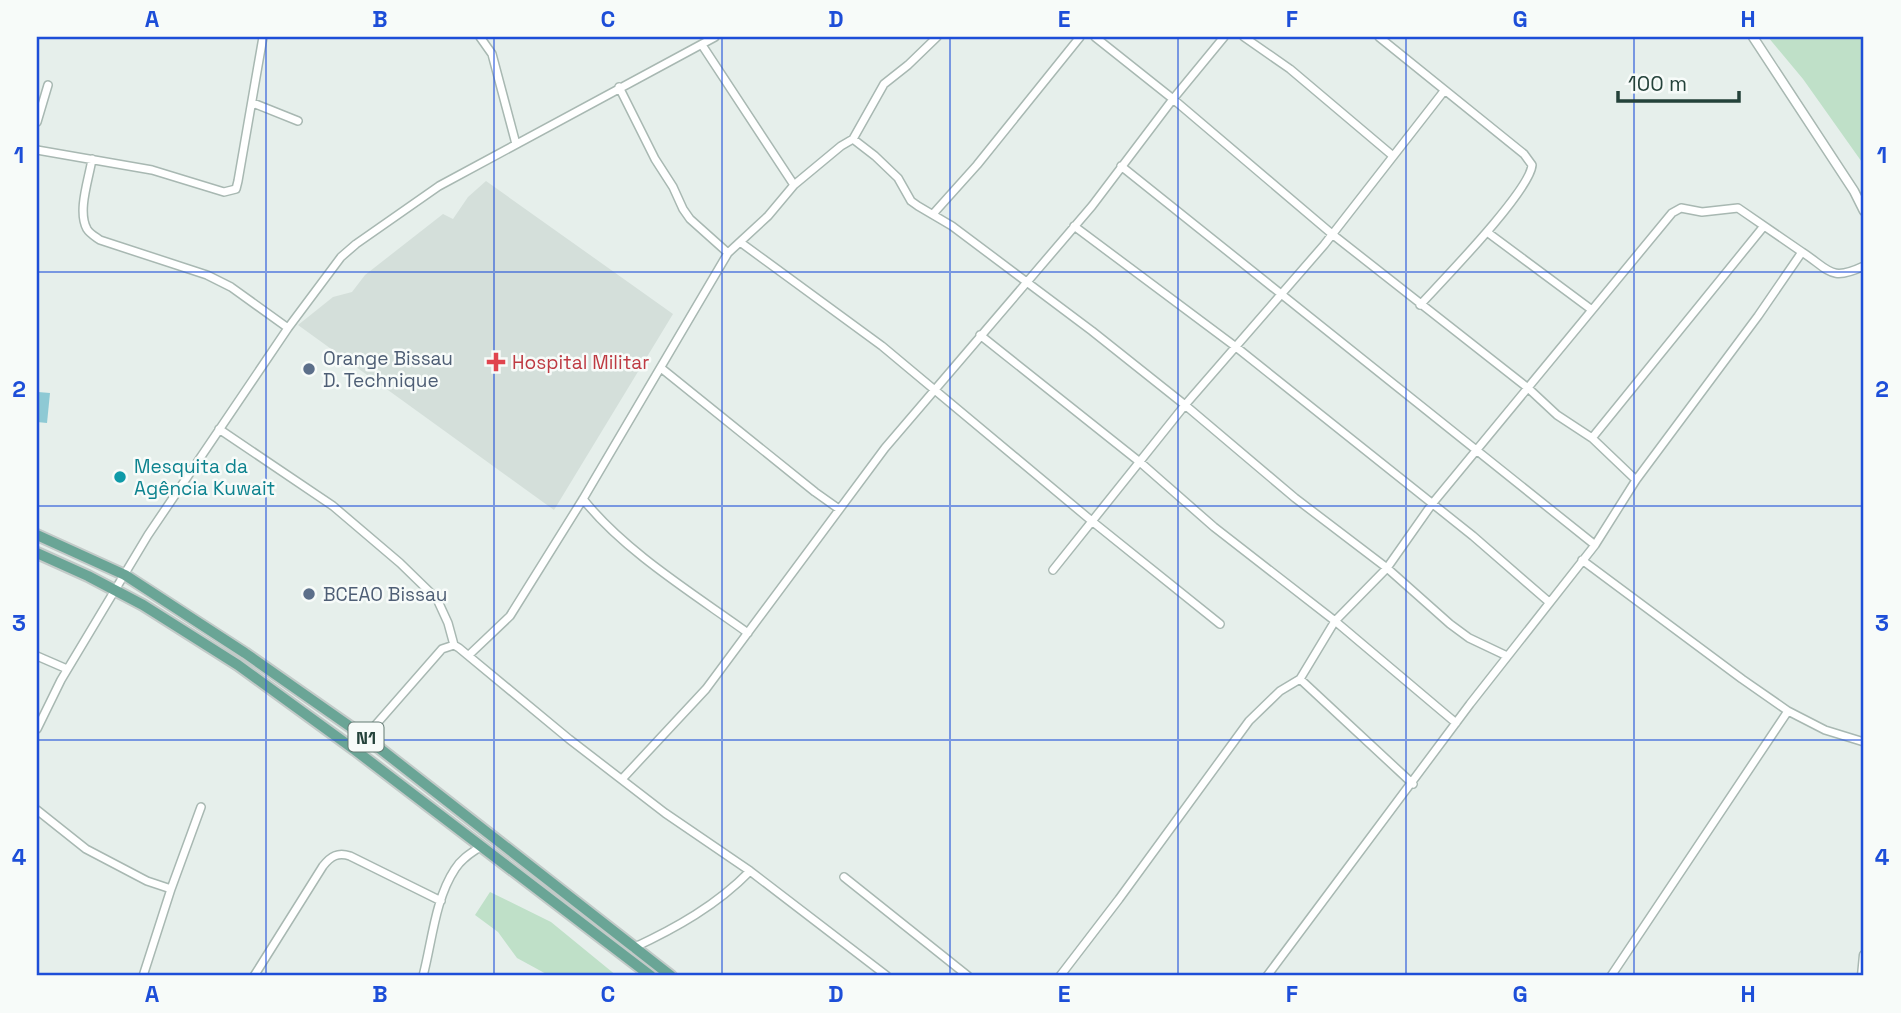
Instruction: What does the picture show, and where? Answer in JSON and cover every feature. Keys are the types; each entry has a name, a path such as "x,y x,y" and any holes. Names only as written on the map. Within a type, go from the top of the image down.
{"main road":[{"name":"N1","path":"37,534 125,575 245,653 365,737 671,976"},
{"name":"N1","path":"37,553 115,590 238,665 355,750 651,976"}],"street":[{"path":"37,150 152,170 223,192 236,189 263,37"},
{"path":"480,37 496,64 516,145"},
{"path":"37,729 67,669 148,535 331,269 356,244 439,186 715,37"},
{"path":"469,655 510,616 583,499 728,253 768,216 794,185 853,139 884,84 937,37"},
{"path":"933,214 977,165 1080,37"},
{"path":"1095,37 1173,99 1332,234 1528,388 1557,415 1592,438 1636,480"},
{"path":"623,778 706,689 893,438 1074,226 1224,37"},
{"path":"1244,37 1290,69 1394,156"},
{"path":"1380,37 1524,154 1532,165 1526,181 1487,232 1420,305"},
{"path":"1753,37 1854,191 1864,211"},
{"path":"702,44 794,185"},
{"path":"37,122 48,85"},
{"path":"619,87 683,209 728,253"},
{"path":"1053,570 1185,405 1332,234 1444,91"},
{"path":"253,103 298,121"},
{"path":"853,139 898,178 911,201 1026,281 1185,405 1295,498 1387,568 1450,624 1469,638 1507,656"},
{"path":"92,159 84,208 87,228 92,235 207,275 231,288 288,328"},
{"path":"1121,166 1595,545"},
{"path":"1060,976 1249,721 1280,691 1300,679 1335,621 1387,568 1432,505 1477,449 1677,209 1702,212 1735,207 1834,274 1844,274 1864,266"},
{"path":"1074,226 1236,347 1473,536 1549,602"},
{"path":"1592,438 1765,226"},
{"path":"1487,232 1592,310"},
{"path":"740,242 854,325 1220,624"},
{"path":"1267,976 1456,723 1595,545 1636,480 1802,252"},
{"path":"980,335 1141,463 1214,527 1335,621 1456,723"},
{"path":"661,368 839,509"},
{"path":"219,429 333,506 400,563 437,599 454,645 665,813 750,871 887,976"},
{"path":"583,499 598,518 660,569 748,633"},
{"path":"1582,561 1788,711 1825,730 1864,742"},
{"path":"365,737 435,656 442,649 454,645"},
{"path":"37,656 67,669"},
{"path":"1300,679 1413,784"},
{"path":"1611,976 1788,711"},
{"path":"143,976 201,807"},
{"path":"37,810 95,855 146,881 171,889"},
{"path":"423,976 442,901 455,868 480,847"},
{"path":"254,976 323,866 336,855 342,853 350,856 442,901"},
{"path":"632,948 698,914 735,887 750,871"},
{"path":"844,877 968,976"},
{"path":"1862,976 1864,955"}],"shaded area":[{"name":"Hospital Militar","path":"486,181 673,314 554,510 298,325 333,297 352,292 365,275 443,214 453,219 468,197"}],"green space":[{"path":"1768,37 1864,37 1864,165 1803,79"},
{"path":"490,892 551,922 617,976 550,976 517,958 498,932 475,915"}],"water":[{"path":"38,392 50,393 47,423 37,422"}],"place":[{"name":"Hospital Militar","path":"496,362"},
{"name":"Orange Bissau D. Technique","path":"309,369"},
{"name":"Mesquita da Agência Kuwait","path":"120,477"},
{"name":"BCEAO Bissau","path":"309,594"}]}
